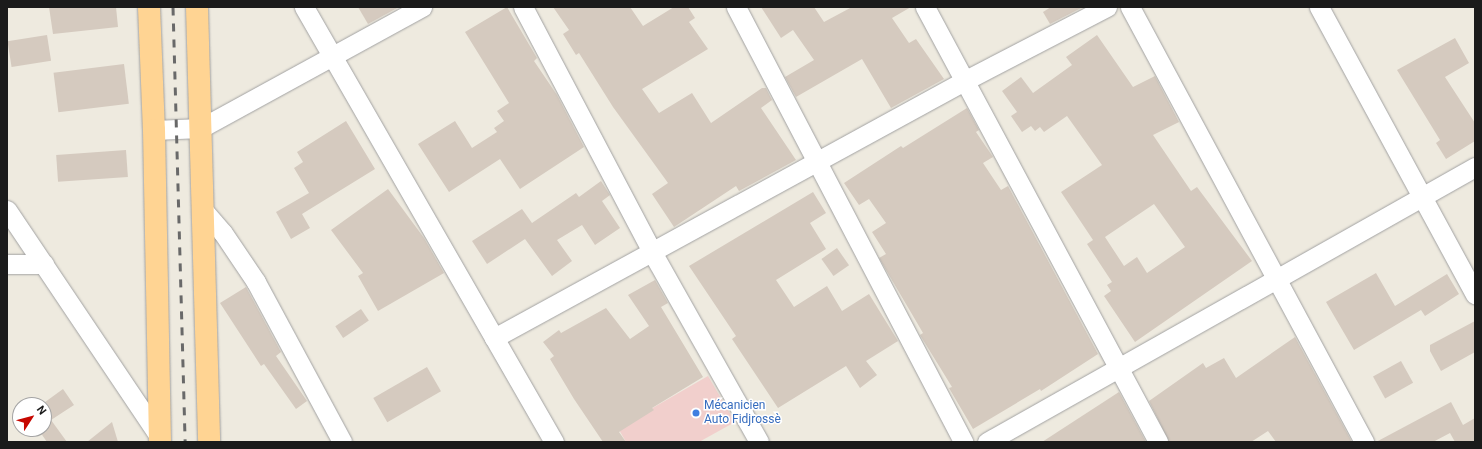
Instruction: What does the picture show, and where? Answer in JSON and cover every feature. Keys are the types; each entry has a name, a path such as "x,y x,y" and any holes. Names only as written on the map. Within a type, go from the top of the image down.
{"main road":[{"path":"150,7 160,439"},
{"path":"197,7 209,442"}],"street":[{"path":"304,7 554,442"},
{"path":"154,130 201,128 422,7"},
{"path":"523,7 652,252 759,442"},
{"path":"736,7 818,161 963,442"},
{"path":"925,7 1158,442"},
{"path":"494,338 964,81 1107,7"},
{"path":"1130,7 1364,442"},
{"path":"1319,7 1475,294"},
{"path":"986,442 1278,280 1475,167"},
{"path":"7,210 160,439"},
{"path":"203,210 223,233 256,282 342,442"},
{"path":"7,264 44,264"}],"shaded area":[{"path":"708,376 735,422 699,442 626,442 618,428"}],"building":[{"path":"49,7 116,7 118,27 53,34"},
{"path":"358,7 399,7 368,24"},
{"path":"507,7 537,58 534,61 557,95 584,147 520,189 500,159 449,192 418,144 455,121 472,148 497,132 494,128 504,121 497,111 509,103 465,32"},
{"path":"553,7 630,7 643,26 674,7 688,7 695,18 689,22 708,49 642,89 659,113 692,93 711,123 762,88 766,88 772,100 761,108 796,160 739,191 736,186 674,227 652,194 668,183 613,107 579,53 576,55 563,34 569,30"},
{"path":"761,7 814,7 824,22 852,7 911,7 892,18 909,43 916,39 944,79 891,108 862,59 796,97 785,77 814,60 793,30 781,38"},
{"path":"1051,7 1083,7 1050,24 1043,12"},
{"path":"47,35 51,61 12,67 7,41"},
{"path":"1097,35 1133,87 1155,76 1179,122 1153,135 1191,191 1197,187 1252,261 1135,342 1104,296 1111,291 1107,285 1112,282 1087,244 1093,240 1061,192 1102,165 1067,116 1044,132 1040,127 1035,131 1031,126 1022,132 1011,116 1017,112 1002,91 1021,77 1033,93 1072,65 1066,57","holes":["1154,204 1185,247 1147,273 1137,257 1124,266 1105,237"]},
{"path":"1455,38 1469,63 1445,77 1475,123 1475,141 1446,159 1436,143 1440,140 1397,70"},
{"path":"124,64 129,104 58,112 54,73"},
{"path":"967,108 979,130 976,132 993,157 983,163 1001,190 1008,186 1098,354 1041,391 1040,389 973,429 949,388 952,387 920,335 923,333 879,258 886,254 872,232 886,223 869,199 859,205 844,183 901,146 903,148"},
{"path":"346,121 375,169 302,214 310,228 291,239 276,212 309,193 294,168 303,162 297,152"},
{"path":"126,150 128,177 58,182 56,155"},
{"path":"601,181 610,195 602,201 620,228 595,245 582,225 557,240 572,261 552,276 525,239 487,264 472,241 522,209 532,223 576,193 579,197"},
{"path":"388,189 424,238 444,273 378,311 358,276 363,273 331,230"},
{"path":"813,192 826,213 810,223 826,249 776,280 794,307 827,286 842,311 869,294 898,341 866,361 877,375 860,388 846,366 778,408 732,339 736,336 689,266"},
{"path":"837,248 849,265 833,276 821,259"},
{"path":"1376,273 1395,306 1447,274 1459,294 1425,316 1421,310 1354,350 1326,302"},
{"path":"655,280 668,303 661,307 703,377 652,408 654,410 619,432 626,442 603,442 574,399 550,359 554,356 543,342 559,330 561,333 606,308 630,339 649,326 628,295"},
{"path":"246,287 281,352 276,356 307,401 296,409 264,364 261,366 220,303"},
{"path":"361,309 369,321 343,338 335,326"},
{"path":"1475,321 1475,352 1441,371 1430,351 1430,345"},
{"path":"1295,337 1352,442 1276,442 1268,431 1251,442 1169,442 1149,401 1203,363 1206,368 1224,358 1236,378"},
{"path":"1401,361 1413,383 1385,398 1373,377"},
{"path":"427,367 441,391 387,422 373,398"},
{"path":"63,389 74,405 52,419 52,397"},
{"path":"1119,392 1146,442 1042,442 1062,429"},
{"path":"1451,402 1463,425 1475,418 1475,442 1455,442 1450,433 1433,442 1376,442"},
{"path":"52,421 67,442 47,442 44,437 52,437"},
{"path":"112,422 118,442 87,442"}],"railway":[{"path":"173,7 185,442"}],"place":[{"name":"Mécanicien Auto Fidjrossè","path":"696,413"}]}
